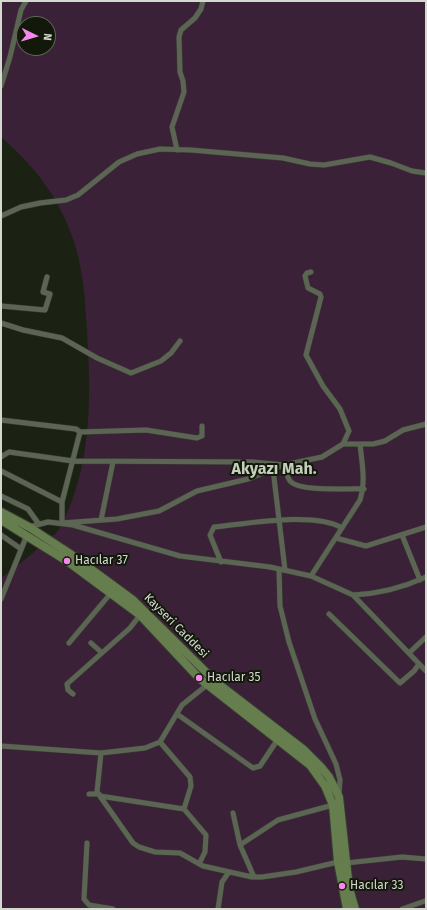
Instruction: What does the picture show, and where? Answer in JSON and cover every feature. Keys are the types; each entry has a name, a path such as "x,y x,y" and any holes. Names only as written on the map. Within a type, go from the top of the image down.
{"main road":[{"name":"Kayseri Caddesi","path":"1,512 29,526 133,600 217,683 314,759 329,777 339,797 342,862 355,909"},
{"name":"Kayseri Caddesi","path":"1,520 68,561 140,615 207,685 310,765 325,786 333,805 342,862 347,909"}],"street":[{"path":"1,86 10,57 21,10 26,1"},
{"path":"177,150 172,127 184,92 180,72 179,37 181,30 195,18 201,9 203,1"},
{"path":"1,216 21,207 66,200 89,187 120,162 138,154 160,149 283,158 317,164 370,157 391,162 412,171 426,173"},
{"path":"311,272 306,275 308,288 320,294 321,297 306,353 323,386 340,409 348,431 343,444"},
{"path":"1,306 45,310 50,294 43,292 47,277"},
{"path":"1,323 23,330 62,338 97,358 131,373 161,362 171,353 180,341"},
{"path":"1,420 76,429 80,432 146,430 197,438 202,436 202,426"},
{"path":"29,526 48,522 62,523 117,519 159,510 197,491 248,479 284,465 322,457 343,444 373,444 385,441 404,430 426,424"},
{"path":"62,523 62,502 80,432"},
{"path":"311,576 360,500 364,489 364,475 360,444"},
{"path":"1,457 7,452 12,452 73,461 253,462 284,465"},
{"path":"101,520 113,462"},
{"path":"284,465 288,478 298,486 311,488 364,489"},
{"path":"273,469 279,520 282,570 280,606 289,642 315,719 336,764 340,780 339,797"},
{"path":"1,471 62,502"},
{"path":"1,496 28,509 38,523"},
{"path":"221,562 210,535 214,527 279,520 328,521 342,528"},
{"path":"62,523 112,535 180,556 282,570 311,576 352,595 426,671"},
{"path":"336,538 366,546 426,527"},
{"path":"1,535 21,549"},
{"path":"1,599 27,535"},
{"path":"402,535 420,580"},
{"path":"352,595 373,594 396,589 426,577"},
{"path":"69,643 111,593"},
{"path":"329,614 400,683 414,671 419,664"},
{"path":"73,694 68,690 67,684 101,652 130,628 140,615"},
{"path":"409,653 426,637"},
{"path":"91,643 101,652"},
{"path":"1,746 101,753 145,748 160,742 182,705 207,685"},
{"path":"177,714 253,768 260,766 278,739"},
{"path":"160,742 190,777 191,786 184,809"},
{"path":"101,753 97,792 133,843 139,847 154,852 180,853 199,864 254,877 296,872 342,862 402,857 426,859"},
{"path":"89,794 184,809 206,835 206,852 199,864"},
{"path":"240,845 278,820 333,805"},
{"path":"233,813 240,845 254,877"},
{"path":"87,843 84,899 89,905 113,909"},
{"path":"218,909 222,882 229,872"},
{"path":"402,909 425,901"}],"shaded area":[{"path":"1,1 426,1 426,909 1,909 1,578 55,534 60,528 75,492 81,470 88,424 89,401 86,319 83,280 78,255 70,231 58,204 42,180 1,137"}],"place":[{"name":"Hacılar 37","path":"67,561"},
{"name":"Hacılar 35","path":"199,678"},
{"name":"Hacılar 33","path":"342,886"}],"district":[{"name":"Akyazı Mah.","path":"274,470"}]}
